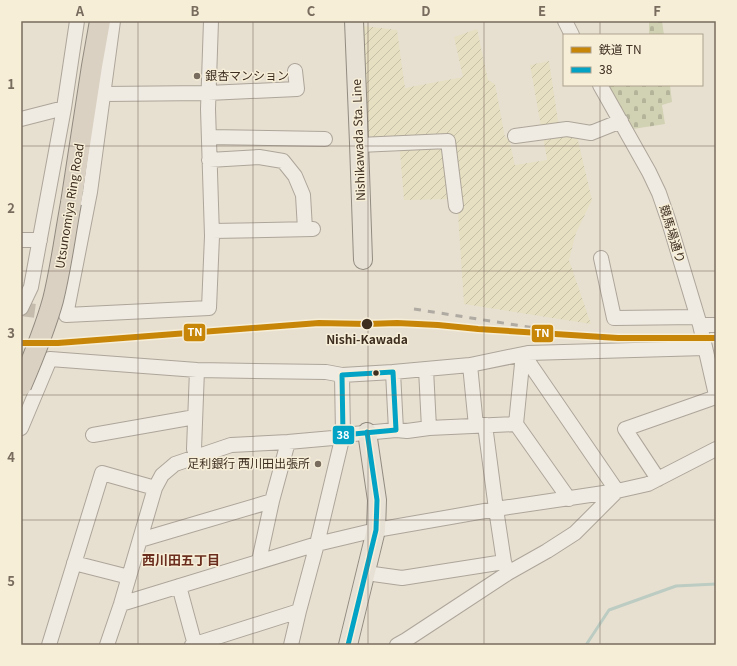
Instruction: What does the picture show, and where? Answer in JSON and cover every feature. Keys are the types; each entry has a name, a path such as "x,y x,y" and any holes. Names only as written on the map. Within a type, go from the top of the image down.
{"highway":[{"name":"Utsunomiya Ring Road","path":"21,386 44,328 53,299 60,267 73,112 89,21"},
{"name":"Utsunomiya Ring Road","path":"21,356 42,298 65,203 100,21"}],"main road":[{"name":"Nishikawada Sta. Line","path":"354,21 362,260"},
{"path":"348,645 376,530 377,500 367,432"}],"street":[{"path":"21,308 31,287 64,108 77,21"},
{"path":"113,21 90,192 66,315 209,308 212,231 208,93 211,21"},
{"path":"565,21 572,34"},
{"path":"103,94 208,93 297,89 295,71"},
{"name":"競馬場通り","path":"601,86 649,172 659,193 706,348 716,396"},
{"path":"21,119 64,108"},
{"path":"516,136 567,129 591,133 621,121"},
{"path":"209,137 324,139"},
{"path":"359,145 448,141 456,206"},
{"path":"209,160 259,158 283,161 295,176 303,195 309,229 212,231"},
{"path":"21,240 40,240"},
{"path":"601,258 614,318 698,321 716,325"},
{"path":"21,428 50,359 196,370 326,372 342,375 470,365 528,352 706,348"},
{"path":"524,354 516,424 569,499"},
{"path":"524,354 617,492"},
{"path":"470,365 506,568"},
{"path":"426,369 429,428"},
{"path":"196,370 194,449 197,456"},
{"path":"393,372 396,430"},
{"path":"291,645 343,435 342,375"},
{"path":"658,479 625,429 716,396"},
{"path":"93,435 195,417"},
{"path":"107,645 121,604 155,488 162,475 175,464 231,445 333,438 343,435 367,432 516,424"},
{"path":"260,561 272,501 288,442"},
{"path":"121,604 317,544 376,530 496,509 617,492 648,484 716,449"},
{"path":"49,645 102,474 155,488"},
{"path":"397,645 506,568 547,551 575,533 617,492"},
{"path":"140,540 272,501"},
{"path":"74,563 129,577"},
{"path":"366,573 402,578 506,568"},
{"path":"179,586 194,645 299,611"}],"shaded area":[{"path":"364,26 397,30 405,88 463,77 454,37 477,29 488,80 495,84 505,137 509,139 515,165 547,160 530,65 549,61 560,134 577,136 592,200 576,233 569,260 591,324 464,304 457,199 404,200 399,141 366,142"}],"green space":[{"path":"649,21 662,21 664,34 649,34"},
{"path":"609,86 670,86 672,102 662,105 665,124 633,129"}],"waterway":[{"path":"586,645 609,610 676,586 716,584"}],"tunnel":[{"path":"21,309 58,314"}],"railway":[{"path":"414,309 554,331 564,334"}],"rail line":[{"name":"TN","path":"21,343 58,343 319,323 397,323 438,325 618,338 716,338"}],"transit line":[{"name":"38","path":"393,372 396,430 343,435 342,375 393,372"},
{"name":"38","path":"348,645 376,530 377,500 367,432"}],"place":[{"name":"銀杏マンション","path":"197,76"},
{"name":"Nishi-Kawada","path":"367,324"},
{"name":"足利銀行 西川田出張所","path":"318,464"}],"district":[{"name":"西川田五丁目","path":"181,560"}]}
